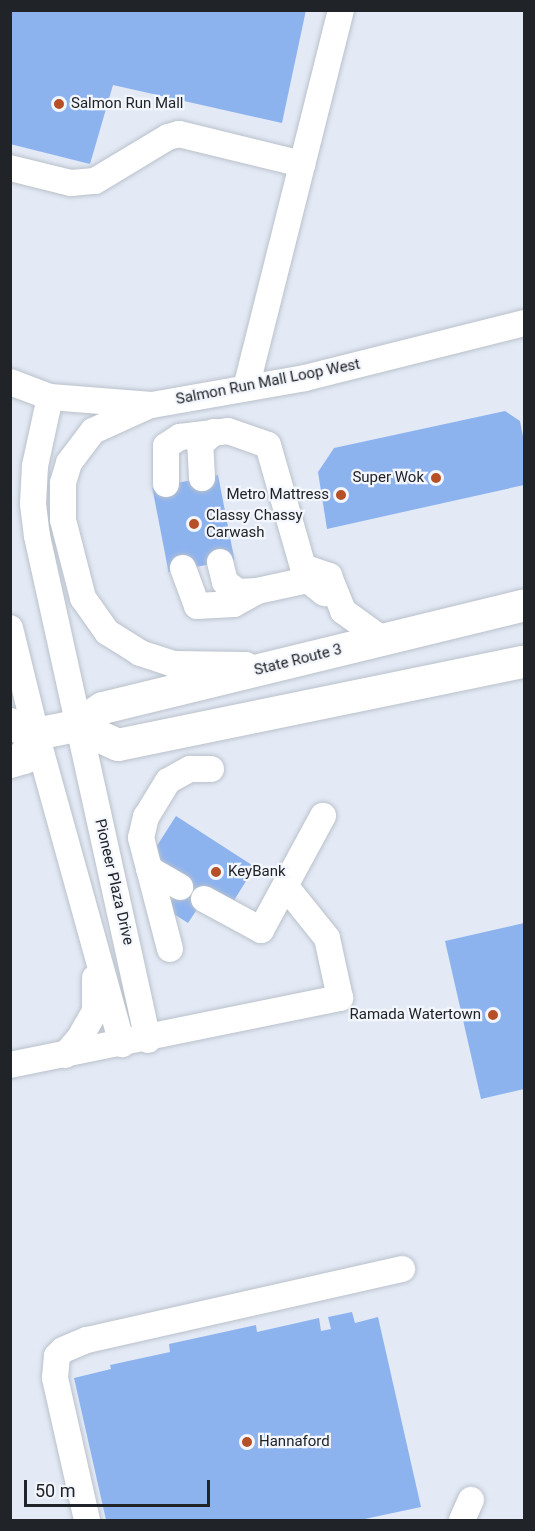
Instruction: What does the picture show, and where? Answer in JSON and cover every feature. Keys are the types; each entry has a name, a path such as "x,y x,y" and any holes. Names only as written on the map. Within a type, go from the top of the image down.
{"main road":[{"name":"State Route 3","path":"23,729 76,726 103,708 525,605"},
{"path":"76,726 118,745 525,662"},
{"path":"10,762 24,758 23,729"}],"street":[{"path":"246,388 340,10"},
{"path":"10,168 71,183 95,181 168,137 179,135 302,164"},
{"name":"Salmon Run Mall Loop West","path":"10,382 50,397 152,405 246,388 444,345 525,323"},
{"name":"Pioneer Plaza Drive","path":"50,397 35,466 33,504 76,726 148,1040"},
{"path":"152,405 93,431 69,463 63,483 63,520 83,598 107,632 140,653 173,664 276,666"},
{"path":"166,484 166,446 180,437 228,431 268,444 303,567 329,576 342,609"},
{"path":"201,477 200,445 214,432"},
{"path":"220,562 225,582 238,592 257,591 308,580 383,639"},
{"path":"183,568 197,606 234,604 257,591"},
{"path":"10,628 23,729 91,936 122,1044"},
{"path":"170,949 141,838 146,817 168,780 190,769 211,769"},
{"path":"204,899 261,930 287,888 323,816"},
{"path":"149,869 180,887"},
{"path":"10,1065 148,1040 340,998 327,938 287,888"},
{"path":"65,1055 80,1039 95,1011 91,936"},
{"path":"87,1521 55,1378 57,1356 63,1350 87,1340 402,1269"}],"building":[{"name":"Salmon Run Mall","path":"10,10 306,10 282,123 113,85 90,164 10,144"},
{"path":"505,411 520,421 524,442 524,485 327,529 318,472 334,448"},
{"name":"Classy Chassy Carwash","path":"218,475 234,559 169,572 152,488"},
{"name":"KeyBank","path":"176,816 255,867 231,905 209,891 188,923 166,909 187,877 151,855"},
{"name":"Ramada Watertown","path":"524,923 524,1089 481,1099 445,941"},
{"name":"Hannaford","path":"352,1312 355,1323 378,1317 421,1507 360,1520 106,1520 74,1378 111,1369 110,1365 170,1352 169,1344 256,1325 257,1332 319,1318 321,1331 331,1329 328,1317"}],"place":[{"name":"Salmon Run Mall","path":"59,104"},
{"name":"Super Wok","path":"436,478"},
{"name":"Metro Mattress","path":"341,495"},
{"name":"Classy Chassy Carwash","path":"194,524"},
{"name":"KeyBank","path":"216,872"},
{"name":"Ramada Watertown","path":"493,1015"},
{"name":"Hannaford","path":"247,1442"}]}
